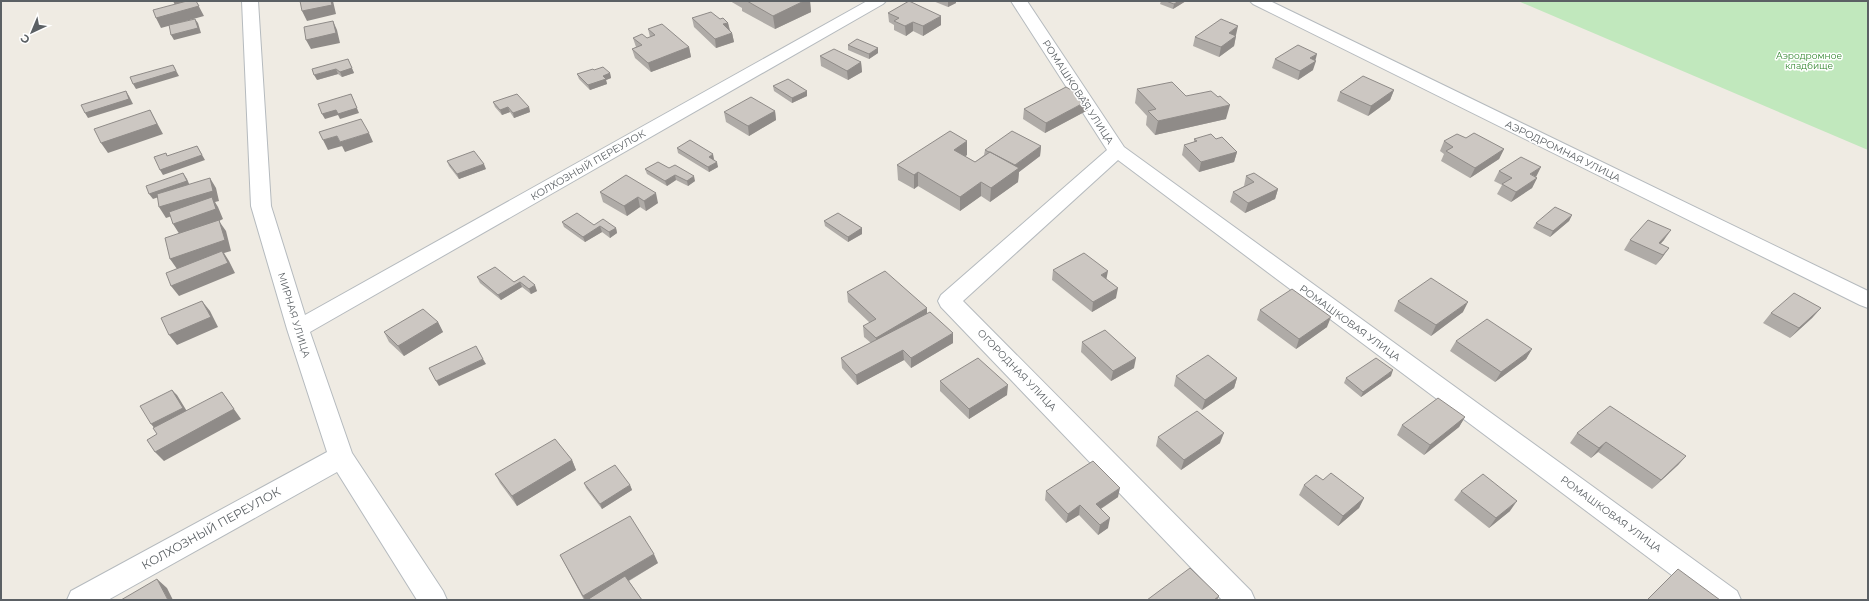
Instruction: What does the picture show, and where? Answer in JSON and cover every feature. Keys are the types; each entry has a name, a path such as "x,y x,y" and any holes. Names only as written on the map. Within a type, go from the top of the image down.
{"street":[{"name":"МИРНАЯ УЛИЦА","path":"250,1 261,206 298,329 341,457 433,600"},
{"name":"КОЛХОЗНЫЙ ПЕРЕУЛОК","path":"298,329 878,1"},
{"name":"РОМАШКОВАЯ УЛИЦА","path":"1019,1 1116,151 1727,600"},
{"name":"АЭРОДРОМНАЯ УЛИЦА","path":"1258,1 1868,300"},
{"name":"ОГОРОДНАЯ УЛИЦА","path":"1116,151 949,301 1242,600"},
{"name":"КОЛХОЗНЫЙ ПЕРЕУЛОК","path":"81,600 341,457"}],"green space":[{"name":"Аэродромное кладбище","path":"1518,1 1868,1 1868,150"}],"building":[{"path":"187,1 196,1 199,6 156,18 153,10"},
{"path":"300,1 331,1 332,5 302,11"},
{"path":"747,1 804,1 773,16"},
{"path":"909,1 941,16 923,26 913,22 905,26 894,21 899,18 888,13"},
{"path":"1166,1 1179,1 1174,4"},
{"path":"711,12 720,19 723,18 728,23 723,24 732,33 715,39 692,18"},
{"path":"195,19 198,28 171,35 169,25"},
{"path":"1221,19 1238,26 1229,33 1236,36 1221,47 1195,37"},
{"path":"333,21 336,33 306,40 304,27"},
{"path":"662,24 689,47 648,63 632,49 642,45 633,38 642,34 647,38 655,35 648,29"},
{"path":"857,39 878,48 869,54 848,45"},
{"path":"1298,45 1317,54 1310,58 1316,61 1300,71 1275,59"},
{"path":"834,49 861,62 847,71 820,56"},
{"path":"348,59 352,68 340,72 336,69 314,75 312,69"},
{"path":"173,65 176,71 133,84 130,77"},
{"path":"603,67 610,73 603,76 606,79 588,85 577,74 593,69"},
{"path":"1363,76 1394,90 1371,106 1340,92"},
{"path":"788,79 807,91 792,98 773,86"},
{"path":"1172,82 1186,96 1211,91 1218,97 1220,96 1230,105 1158,121 1148,111 1156,109 1137,89"},
{"path":"1066,87 1089,100 1046,123 1024,109"},
{"path":"126,91 129,99 85,113 81,105"},
{"path":"351,94 357,108 338,114 336,110 322,114 318,104"},
{"path":"517,94 529,107 513,113 508,107 500,110 493,102"},
{"path":"751,97 775,111 748,126 724,112"},
{"path":"150,110 157,124 101,143 94,129"},
{"path":"361,119 369,133 340,142 337,136 323,140 319,132"},
{"path":"950,131 967,141 954,150 975,162 990,152 1019,168 991,188 981,182 960,197 918,172 914,175 897,165"},
{"path":"1012,131 1041,146 1015,165 985,150"},
{"path":"1474,133 1504,149 1475,168 1446,151 1453,147 1444,141 1457,134 1466,138"},
{"path":"1211,134 1216,139 1222,137 1237,152 1201,162 1184,145 1197,141 1194,139"},
{"path":"690,140 713,154 709,157 717,162 708,167 677,148"},
{"path":"197,146 202,155 160,170 154,157 166,153 167,156"},
{"path":"474,151 484,164 457,174 447,161"},
{"path":"1521,157 1541,167 1530,174 1537,178 1516,192 1502,184 1512,178 1499,171"},
{"path":"658,162 669,168 675,165 694,176 687,181 675,175 665,181 645,169"},
{"path":"183,173 187,181 149,194 146,186"},
{"path":"1254,173 1278,189 1248,203 1233,192 1254,182 1246,176"},
{"path":"626,175 656,193 644,201 638,197 624,206 600,192"},
{"path":"210,178 213,191 159,207 157,194"},
{"path":"212,197 216,209 173,224 169,212"},
{"path":"1555,207 1572,215 1553,231 1536,223"},
{"path":"577,213 594,225 603,219 616,228 609,232 600,226 583,237 562,222"},
{"path":"838,213 862,228 848,237 824,221"},
{"path":"219,220 225,240 170,259 165,238"},
{"path":"1648,220 1671,230 1659,243 1669,248 1663,255 1630,240"},
{"path":"222,251 228,263 171,286 166,273"},
{"path":"1084,253 1108,271 1101,275 1118,288 1093,302 1053,270"},
{"path":"495,267 514,282 524,276 535,285 529,289 520,282 498,295 477,277"},
{"path":"885,271 927,308 876,338 863,326 876,319 847,292"},
{"path":"1431,278 1468,302 1436,325 1398,301"},
{"path":"1292,289 1331,317 1299,339 1260,310"},
{"path":"1794,293 1821,308 1799,328 1771,313"},
{"path":"202,301 211,317 169,335 161,318"},
{"path":"423,309 438,322 398,346 384,332"},
{"path":"930,312 953,333 911,358 903,350 856,375 841,358"},
{"path":"1487,319 1532,349 1501,372 1456,341"},
{"path":"1105,330 1136,358 1113,371 1082,342"},
{"path":"476,346 483,359 436,381 429,368"},
{"path":"1208,355 1237,378 1205,400 1176,376"},
{"path":"978,358 1008,385 969,409 940,381"},
{"path":"1376,358 1393,370 1363,392 1346,378"},
{"path":"172,390 183,408 151,424 140,406"},
{"path":"222,392 234,409 155,452 147,440 157,434 153,428"},
{"path":"1438,398 1465,417 1430,445 1402,425"},
{"path":"1610,406 1686,456 1661,480 1606,442 1599,448 1577,433"},
{"path":"1197,411 1224,433 1184,460 1158,437"},
{"path":"555,439 572,460 512,496 495,474"},
{"path":"1093,461 1120,488 1096,504 1110,518 1100,525 1080,505 1068,514 1046,491"},
{"path":"615,465 630,485 600,504 584,483"},
{"path":"1331,473 1364,498 1343,516 1304,485 1316,475 1323,480"},
{"path":"1483,474 1517,501 1496,518 1461,491"},
{"path":"630,516 654,554 583,596 560,555"},
{"path":"1190,568 1219,596 1214,600 1147,600"},
{"path":"1678,569 1720,600 1648,599"},
{"path":"625,576 642,600 587,600"},
{"path":"157,579 168,600 121,600"}]}
